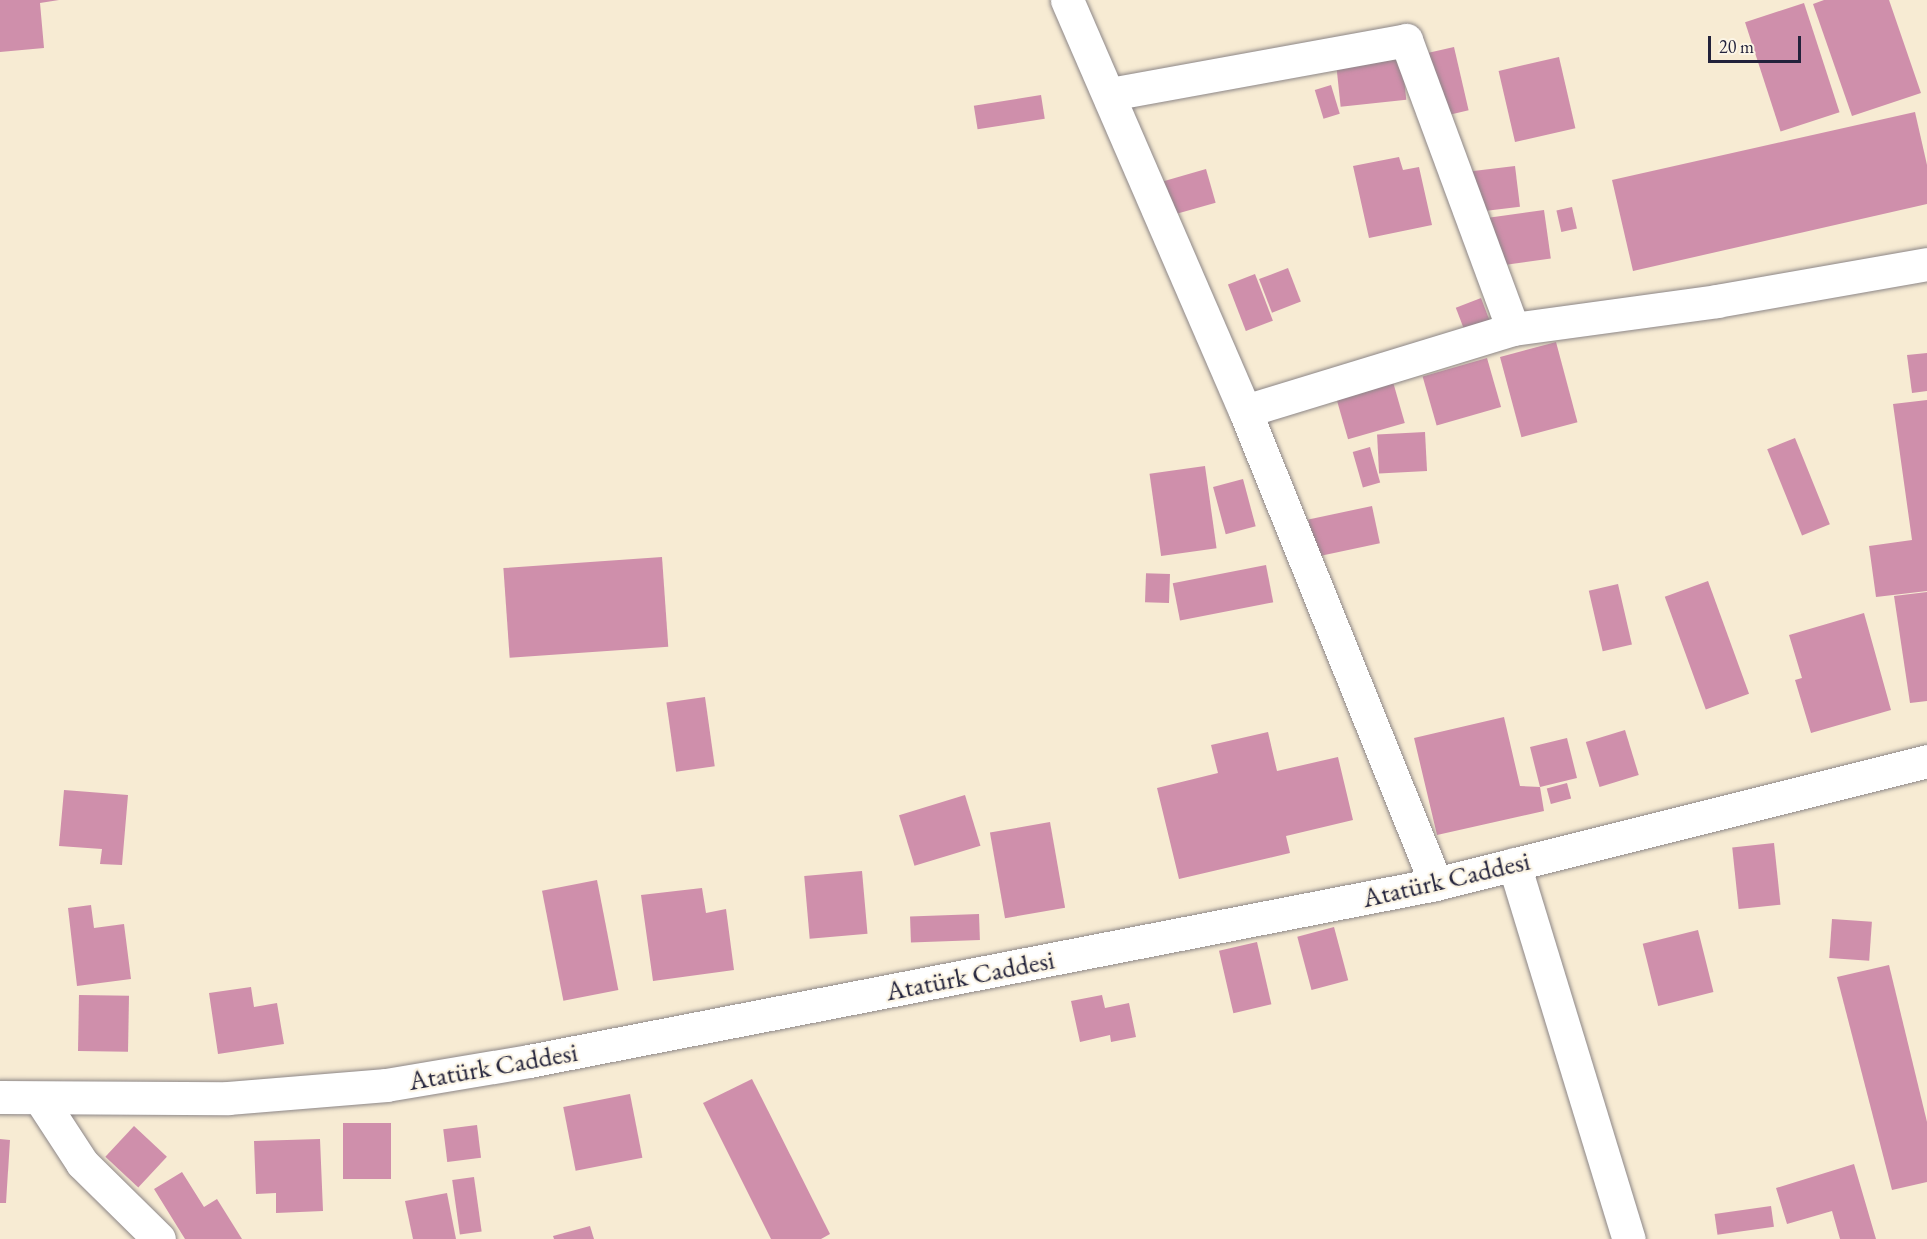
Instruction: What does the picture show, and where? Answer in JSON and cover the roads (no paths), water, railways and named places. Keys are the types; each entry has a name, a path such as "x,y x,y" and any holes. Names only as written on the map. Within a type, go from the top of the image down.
{"street":[{"path":"1067,0 1110,94 1245,411 1436,884"},
{"path":"1110,94 1406,40 1513,329"},
{"path":"1245,411 1513,329 1717,301 1927,264"},
{"name":"Atatürk Caddesi","path":"0,1097 41,1100 228,1098 386,1085 553,1057 1436,884 1927,761"},
{"path":"1514,864 1629,1239"},
{"path":"41,1100 82,1163 159,1239"}]}
